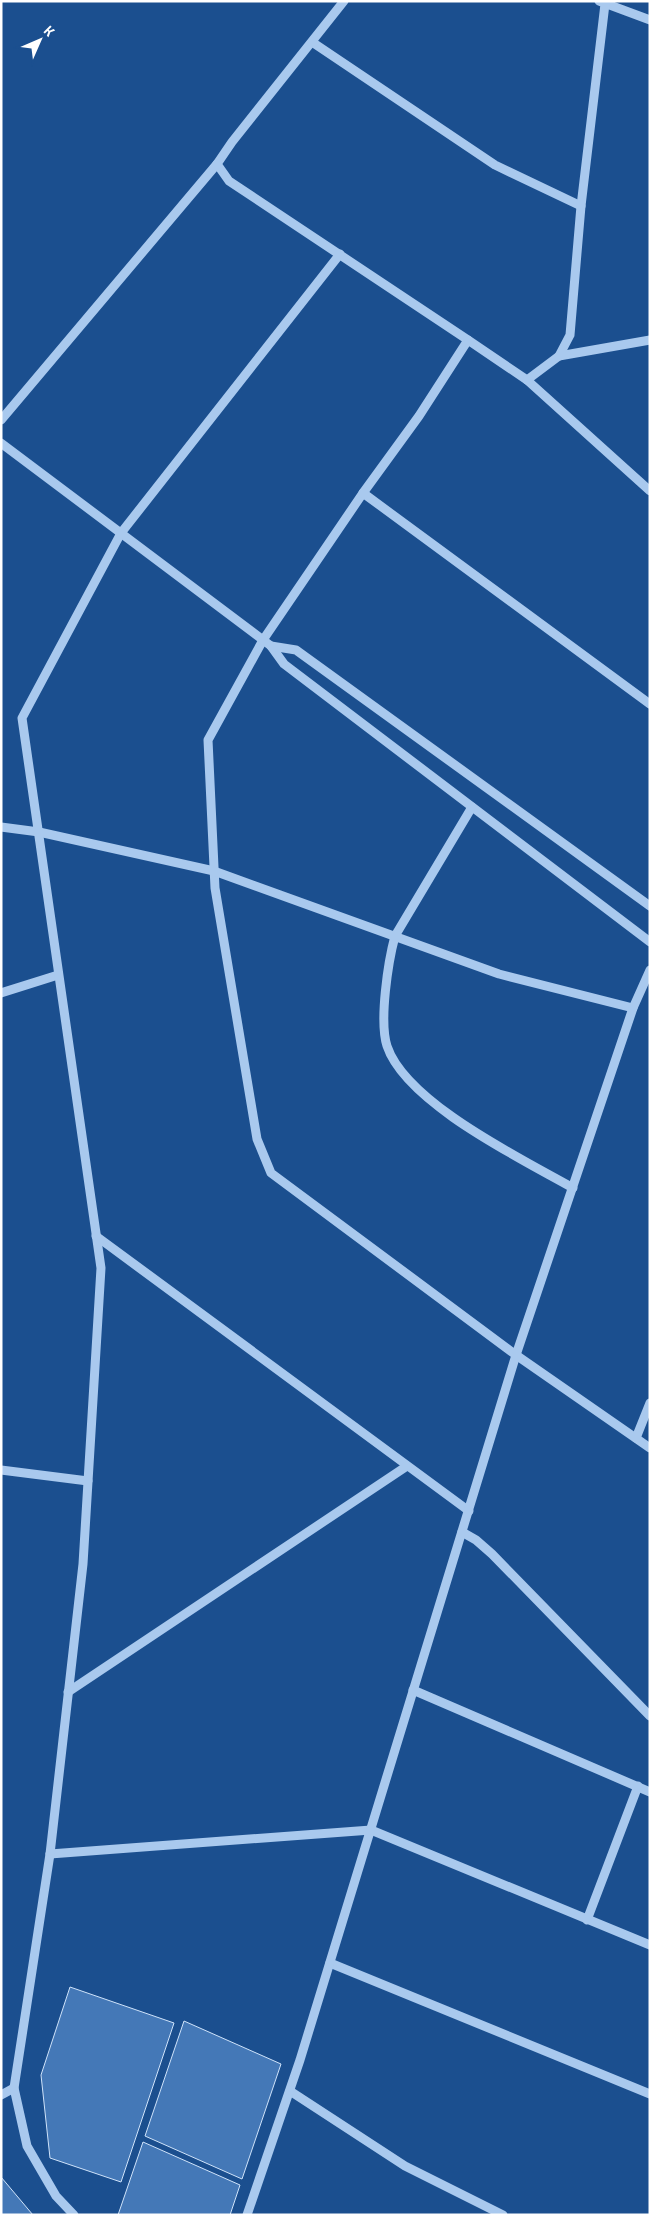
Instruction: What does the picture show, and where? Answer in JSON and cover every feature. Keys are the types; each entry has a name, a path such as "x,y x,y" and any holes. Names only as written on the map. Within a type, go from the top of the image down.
{"street":[{"path":"1,420 217,164 232,142 344,1"},
{"path":"527,380 559,356 570,335 580,206 602,3 650,20"},
{"path":"312,42 495,166 580,206"},
{"path":"217,164 228,181 527,380 650,491"},
{"path":"74,2215 56,2196 27,2146 14,2088 50,1854 83,1564 101,1268 22,718 120,533 340,254"},
{"path":"468,340 419,416 364,493 267,643 208,740 215,888 257,1139 272,1173 516,1355 650,1448"},
{"path":"559,356 650,340"},
{"path":"1,443 267,643 284,664 650,942"},
{"path":"364,493 650,704"},
{"path":"267,643 296,650 650,906"},
{"path":"472,807 395,936 389,957 384,1027 388,1046 397,1065 438,1106 463,1125 573,1188"},
{"path":"1,827 38,832 214,870 500,974 633,1008"},
{"path":"247,2215 290,2091 516,1355 633,1008 650,970"},
{"path":"1,993 58,975"},
{"path":"96,1236 469,1511"},
{"path":"636,1438 650,1404"},
{"path":"68,1692 407,1466"},
{"path":"1,1470 88,1481"},
{"path":"462,1532 476,1540 492,1554 650,1716"},
{"path":"413,1690 650,1792"},
{"path":"588,1920 638,1786"},
{"path":"50,1854 371,1830 650,1945"},
{"path":"330,1963 650,2094"},
{"path":"1,2095 14,2088"},
{"path":"290,2091 405,2166 503,2215"}],"building":[{"path":"70,1987 174,2023 121,2182 50,2158 41,2075"},
{"path":"184,2021 281,2064 242,2179 145,2136"},
{"path":"143,2142 240,2185 230,2215 118,2215"},
{"path":"1,2177 33,2215 1,2215"}]}
